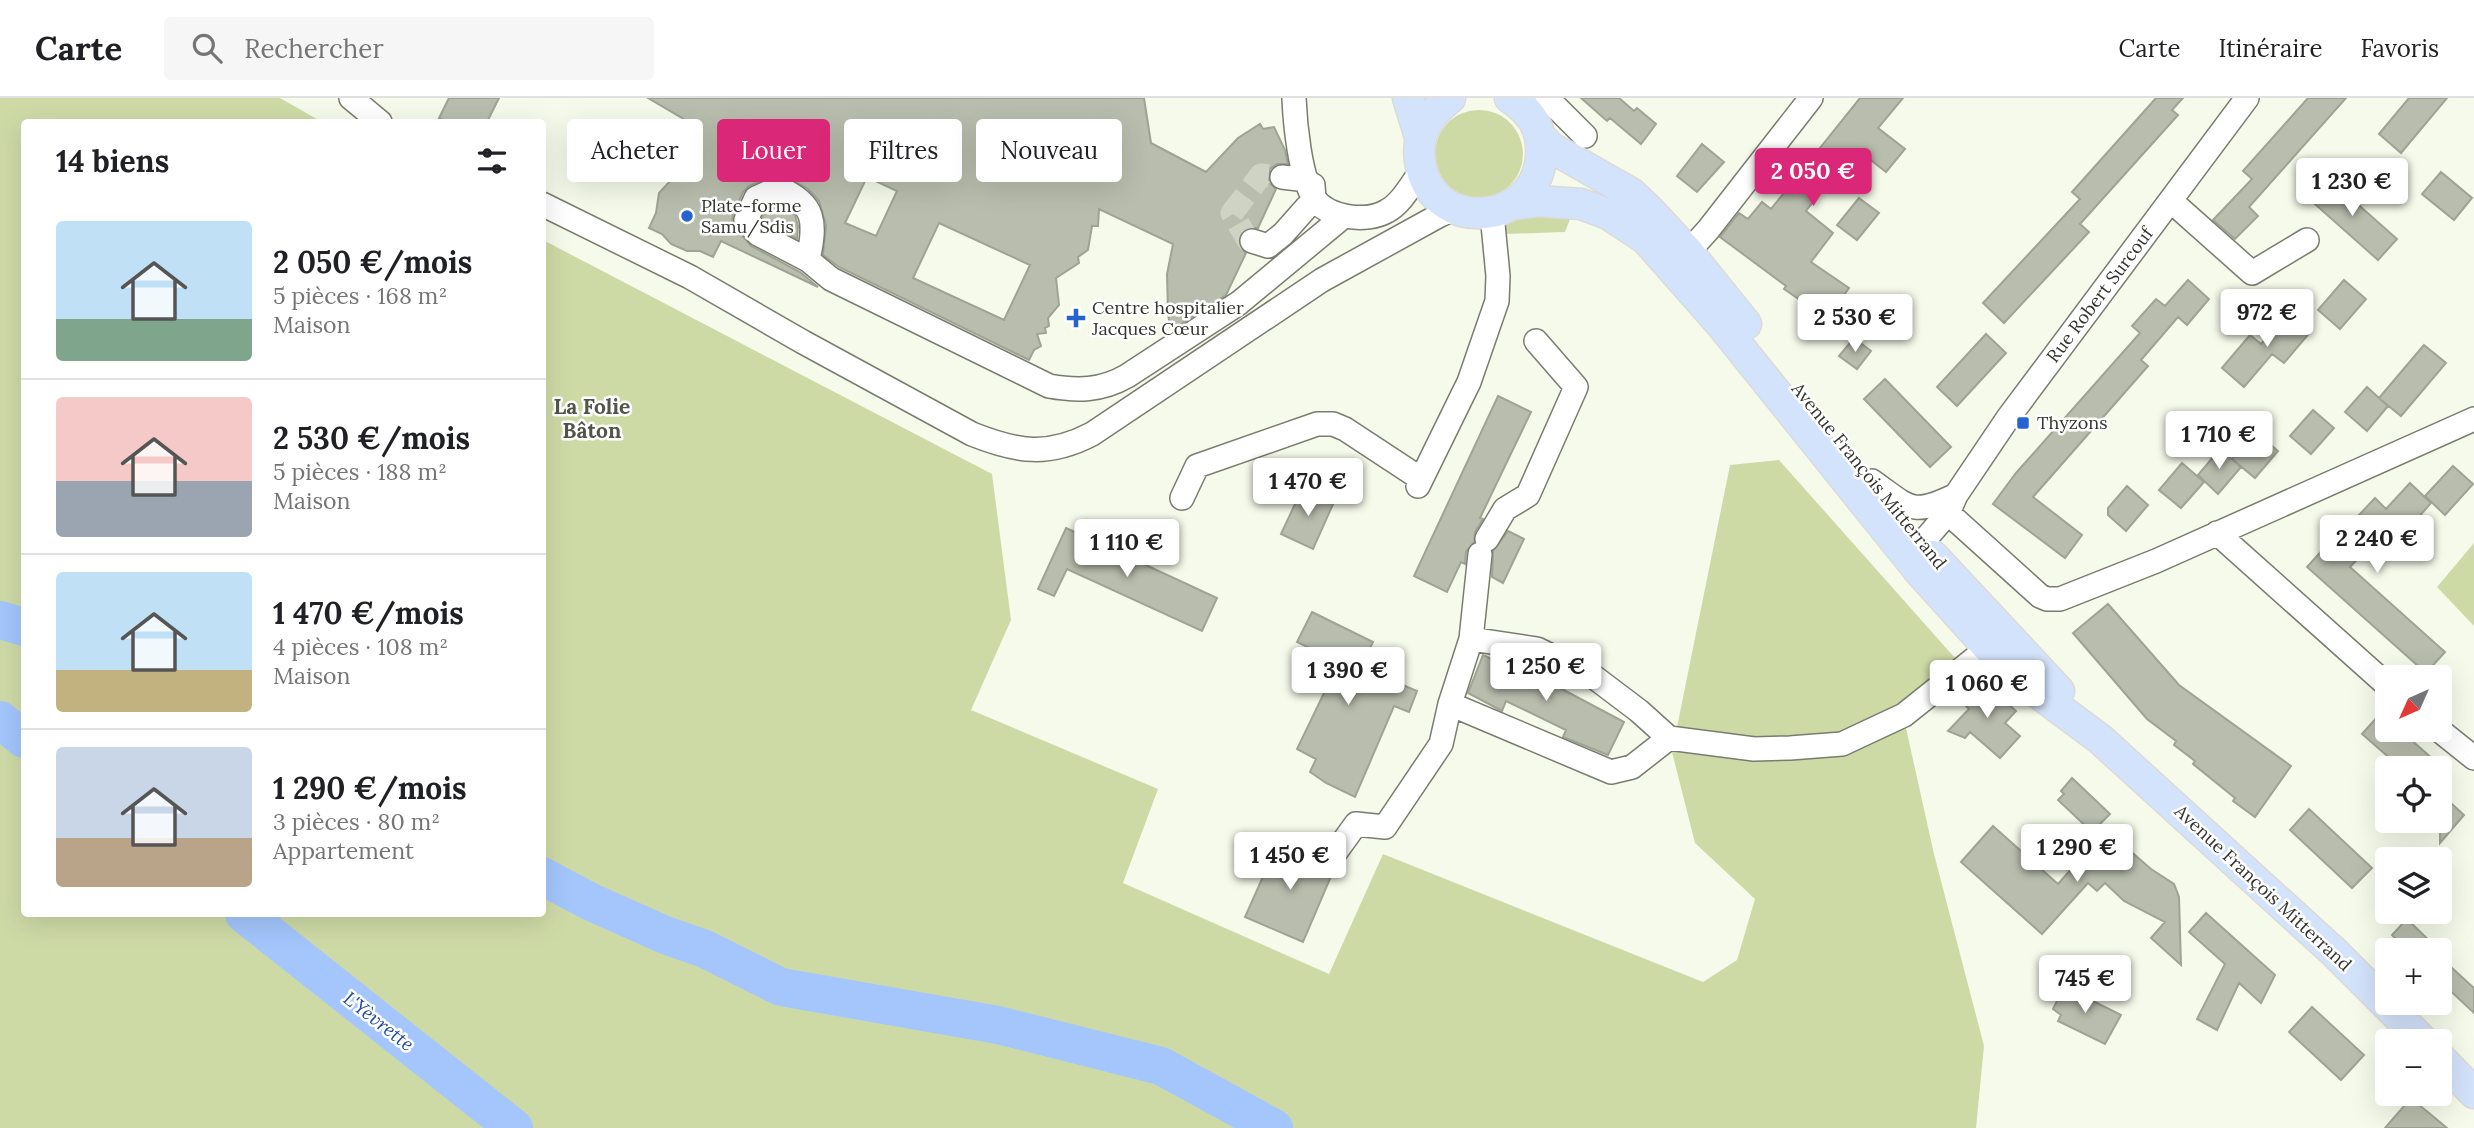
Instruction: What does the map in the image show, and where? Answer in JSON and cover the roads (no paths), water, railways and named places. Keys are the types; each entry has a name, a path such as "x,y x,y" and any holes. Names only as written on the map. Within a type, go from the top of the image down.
{"main road":[{"path":"1408,98 1420,137 1422,170 1435,194 1455,209"},
{"path":"1420,137 1434,111 1450,98"},
{"path":"1503,209 1528,191 1539,174 1541,138 1527,100"},
{"name":"Avenue François Mitterrand","path":"1541,138 1550,147 1631,193 1688,252 1872,481 1946,602 2011,673 2100,739 2335,953 2411,1029"},
{"name":"Avenue François Mitterrand","path":"1455,209 1503,209 1539,201 1581,204 1608,214 1646,239 1909,542 2042,671 2100,739"},
{"path":"2452,1070 2474,1093"}],"street":[{"path":"351,98 376,119"},
{"path":"1294,98 1296,128 1310,189 1327,210 1344,216 1369,217 1387,212 1422,170"},
{"path":"1252,241 1268,246 1283,234 1310,189 1306,98"},
{"path":"1688,252 1811,98"},
{"name":"Rue Robert Surcouf","path":"1909,542 1952,504 2003,425 2247,98"},
{"path":"1527,100 1585,136"},
{"path":"1282,177 1310,189"},
{"path":"2171,201 2252,273 2306,240"},
{"path":"546,206 690,277 972,434 999,445 1042,451 1084,438 1322,280 1455,209"},
{"path":"1182,498 1197,466 1317,425 1333,424 1345,429 1420,482 1469,382 1497,301 1503,209"},
{"path":"808,260 831,279 1049,386 1073,390 1112,384 1239,303 1344,216"},
{"path":"546,217 581,223"},
{"path":"1239,303 1304,282 1322,280"},
{"path":"1335,853 1356,824 1385,827 1441,744 1450,704 1472,639 1483,547 1505,509 1528,495 1576,387 1536,341"},
{"path":"1872,481 1912,508 1952,504 2040,596 2054,600 2132,570 2474,419"},
{"path":"2217,533 2375,674"},
{"path":"1472,639 1537,649 1594,677 1669,738 1754,749 1842,744 1904,715 1988,648"},
{"path":"1450,704 1611,772 1632,767 1669,738"},
{"path":"2452,740 2474,758"}],"waterway":[{"path":"0,620 21,626"},
{"name":"L'Yèvrette","path":"0,720 21,737"},
{"path":"546,878 591,902 665,935 705,949 781,987 998,1025 1161,1066 1274,1128"},
{"name":"L'Yèvrette","path":"248,917 514,1128"}],"tunnel":[{"path":"1252,241 1248,240 1232,213 1261,175 1282,177"}],"place":[{"name":"Plate-forme Samu/Sdis","path":"687,216"},
{"name":"Centre hospitalier Jacques Cœur","path":"1076,318"},
{"name":"Thyzons","path":"2023,423"}],"district":[{"name":"La Folie Bâton","path":"592,419"}]}
